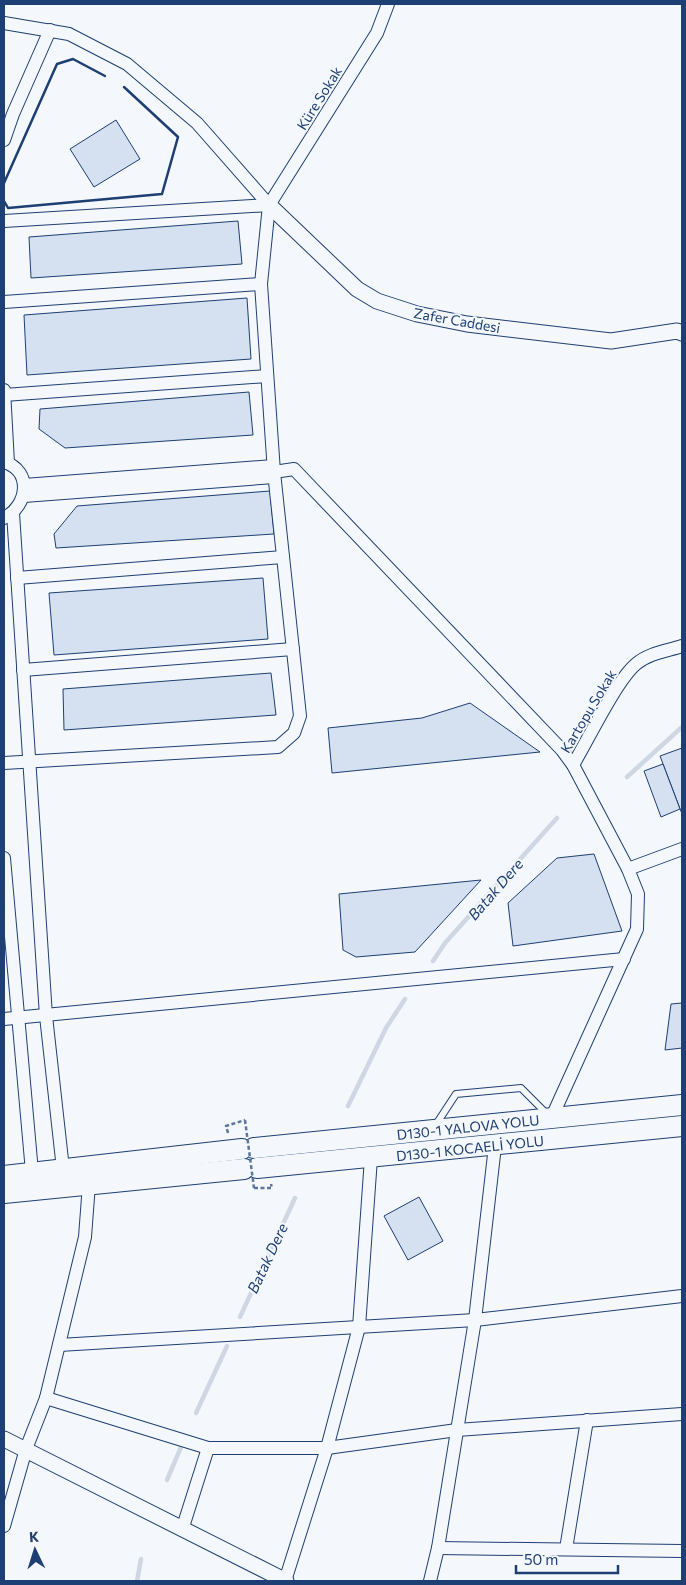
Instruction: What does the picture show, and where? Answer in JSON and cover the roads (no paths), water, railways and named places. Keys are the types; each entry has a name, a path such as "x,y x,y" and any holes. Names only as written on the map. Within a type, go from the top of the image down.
{"highway":[{"name":"D130-1 YALOVA YOLU","path":"4,1176 243,1143 431,1131 682,1105"},
{"name":"D130-1 KOCAELİ YOLU","path":"4,1193 89,1184 255,1174 371,1158 682,1126"}],"street":[{"name":"Küre Sokak","path":"269,205 377,33 388,4"},
{"path":"4,23 69,34 127,64 197,123 269,205 260,284 274,471 300,716 294,733 278,747 4,763"},
{"path":"4,140 13,114 50,30"},
{"path":"4,221 269,205"},
{"name":"Zafer Caddesi","path":"269,205 357,289 377,301 417,314 467,324 612,342 678,331 682,333"},
{"path":"4,302 260,284"},
{"path":"4,395 267,376"},
{"path":"4,390 6,462 21,476 24,490 20,506 8,516 17,578 46,1016 63,1169"},
{"path":"24,490 294,469 466,652 541,726 573,765 628,869 638,894 637,929 551,1118"},
{"path":"17,578 283,557"},
{"name":"Kartopu Sokak","path":"573,765 615,693 636,664 657,654 682,646"},
{"path":"23,670 293,649"},
{"path":"628,869 682,849"},
{"path":"4,858 32,1172"},
{"path":"4,1020 624,959"},
{"path":"430,1581 438,1548 475,1320 495,1146"},
{"path":"4,1439 286,1581 328,1448 359,1327 371,1158"},
{"path":"4,1526 26,1449 46,1398 84,1237 89,1184"},
{"path":"59,1345 475,1320 682,1296"},
{"path":"46,1398 208,1448 328,1448 457,1430 682,1414"},
{"path":"566,1549 587,1420"},
{"path":"182,1530 208,1448"},
{"path":"438,1548 682,1552"}],"lane":[{"path":"431,1131 456,1094 521,1088 551,1118"}],"waterway":[{"name":"Batak Dere","path":"627,777 682,727"},
{"name":"Batak Dere","path":"433,961 445,943 557,818"},
{"name":"Batak Dere","path":"348,1106 386,1028 405,999"},
{"name":"Batak Dere","path":"240,1317 295,1198"},
{"name":"Batak Dere","path":"196,1413 227,1346"},
{"name":"Batak Dere","path":"167,1480 181,1447"},
{"name":"Batak Dere","path":"137,1581 141,1559"}]}
